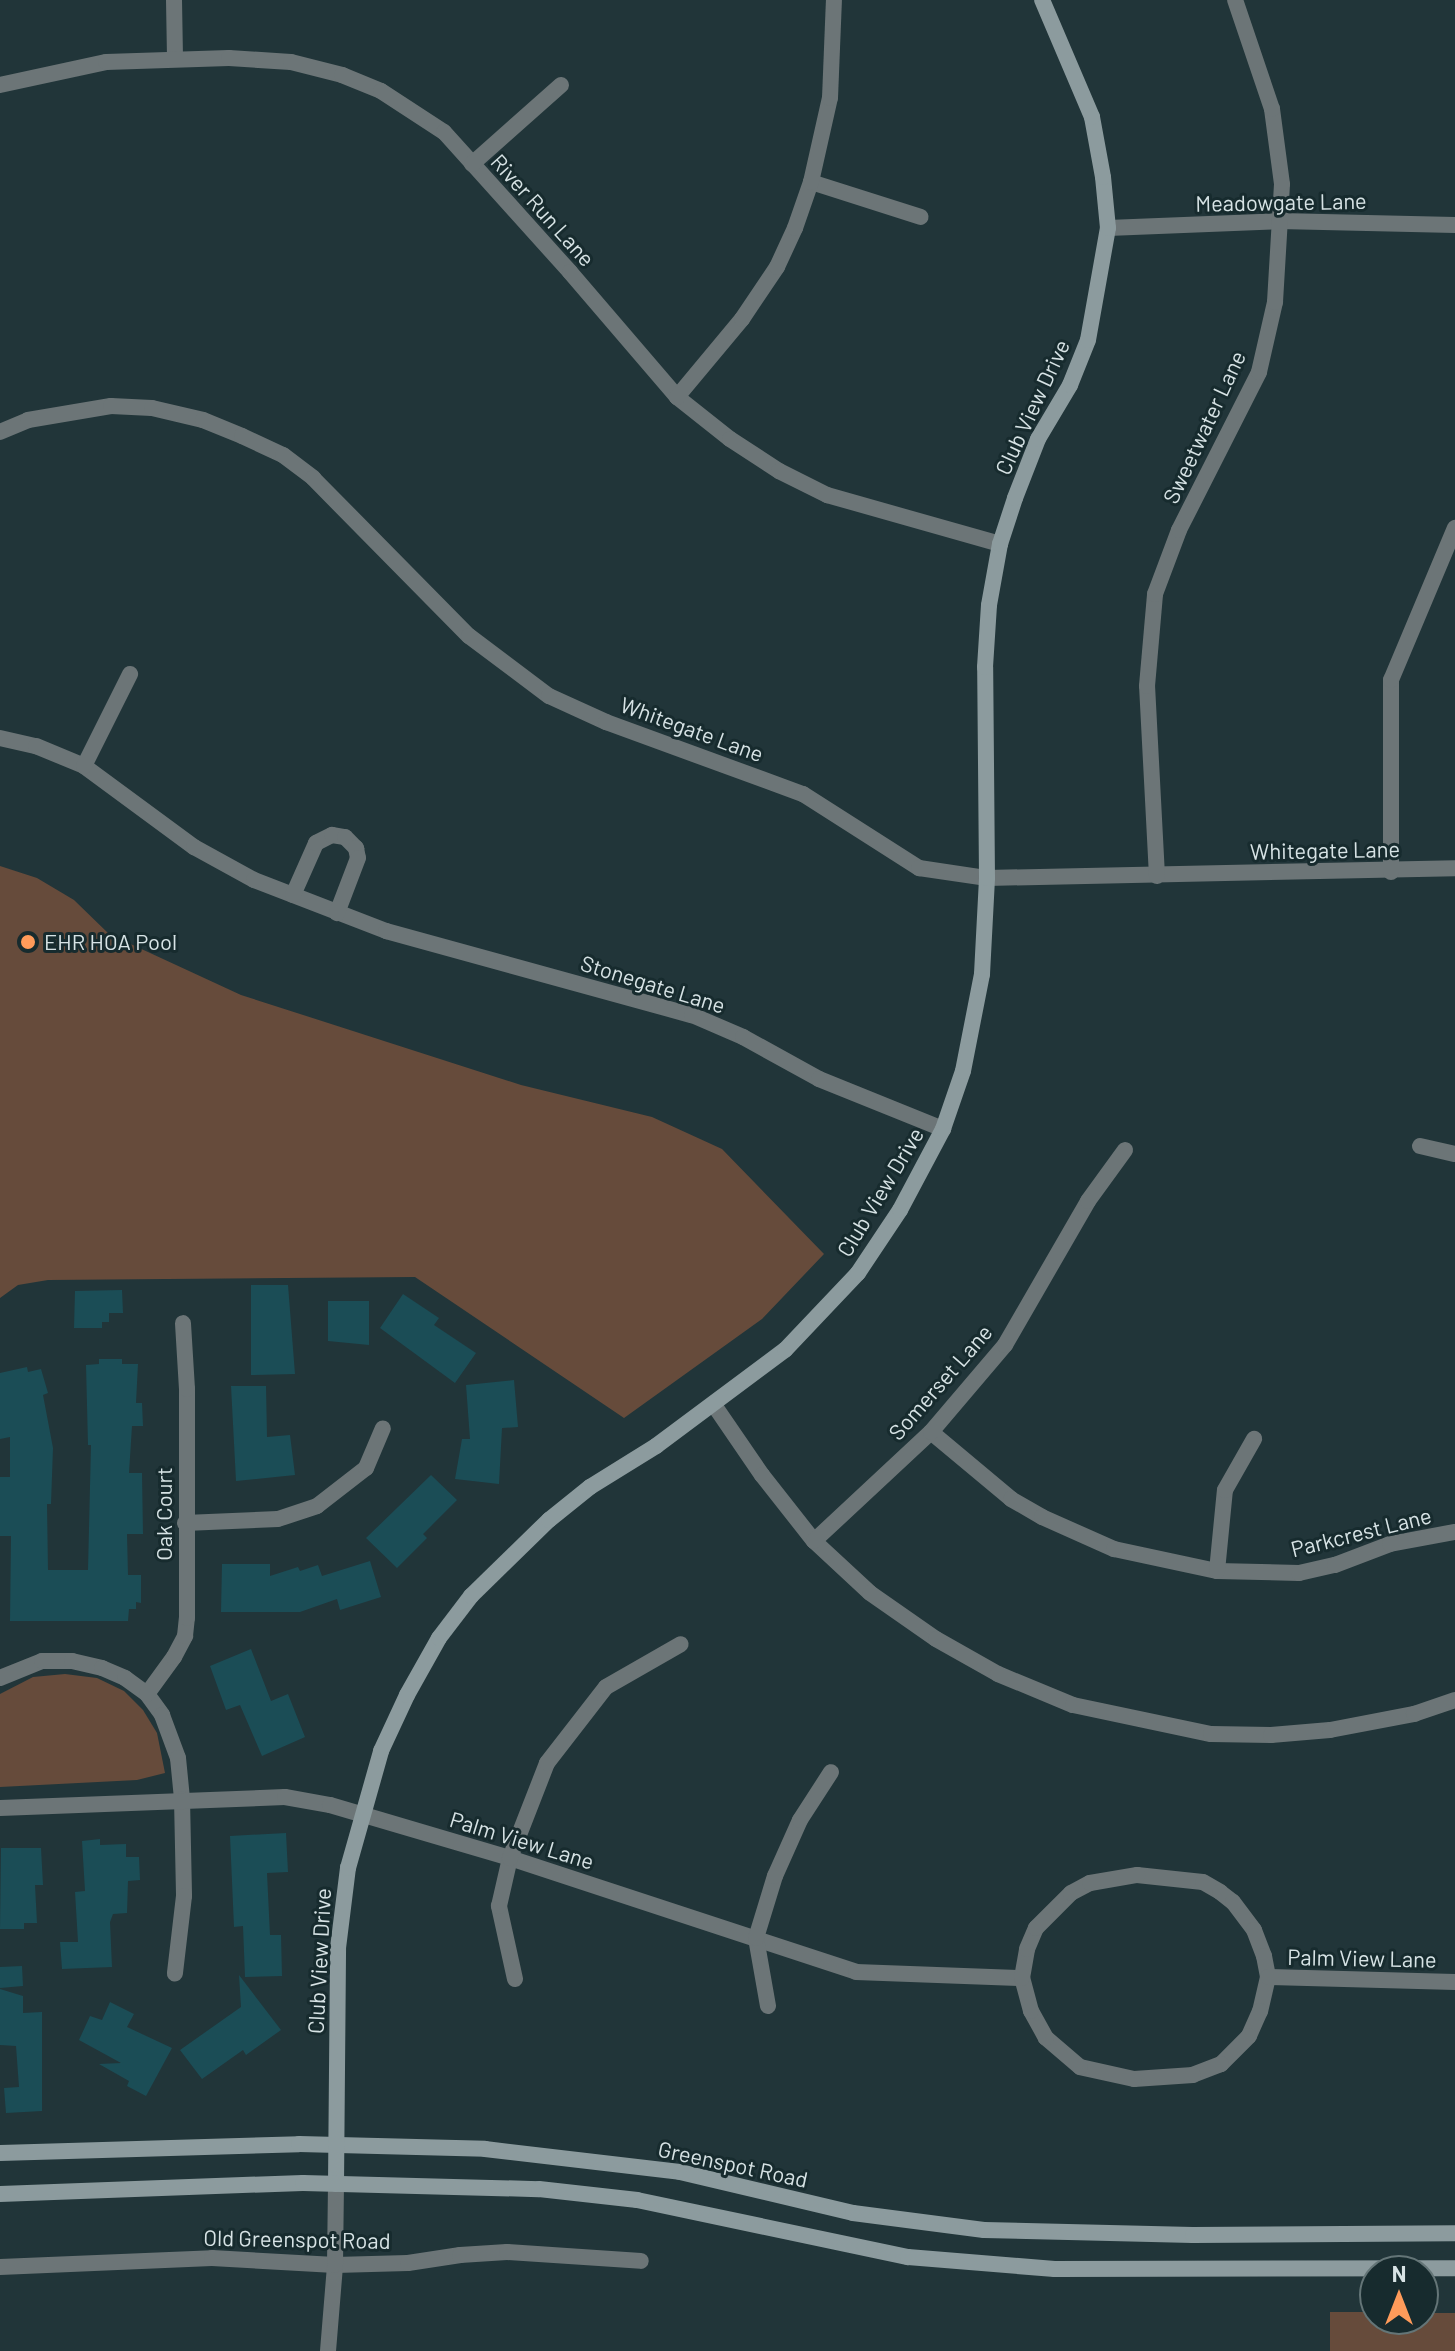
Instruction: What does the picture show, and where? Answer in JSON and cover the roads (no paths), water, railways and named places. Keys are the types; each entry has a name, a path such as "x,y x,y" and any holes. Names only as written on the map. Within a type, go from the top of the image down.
{"main road":[{"name":"Club View Drive","path":"336,2184 338,1948 348,1868 381,1751 407,1695 439,1638 471,1596 549,1520 590,1487 714,1405 785,1350 858,1273 900,1210 943,1129 963,1071 982,974 987,878 985,667 989,605 1000,544 1038,439 1070,385 1088,340 1108,228 1092,117 1042,0"},
{"name":"Greenspot Road","path":"0,2153 335,2144 485,2149 680,2172 853,2213 984,2230 1193,2235 1455,2233"},
{"path":"0,2194 336,2184 539,2189 637,2200 908,2257 1055,2269 1455,2268"}],"street":[{"path":"174,0 175,57"},
{"path":"677,397 742,319 777,267 811,182 830,98 834,0"},
{"name":"Sweetwater Lane","path":"1157,876 1147,686 1155,594 1179,530 1259,372 1275,302 1282,184 1272,109 1235,0"},
{"name":"River Run Lane","path":"0,85 106,62 175,57 291,62 342,75 381,91 444,132 677,397 779,471 827,495 1000,544"},
{"path":"472,164 561,85"},
{"path":"811,182 921,217"},
{"name":"Meadowgate Lane","path":"1108,228 1279,221 1455,225"},
{"name":"Whitegate Lane","path":"0,432 28,420 111,406 152,408 203,420 283,455 313,478 469,636 549,696 606,722 803,794 919,868 987,878 1391,872 1455,868"},
{"path":"1391,872 1391,680 1455,528"},
{"path":"84,766 130,674"},
{"name":"Stonegate Lane","path":"0,738 36,746 84,766 194,847 254,880 337,913 415,939 692,1015 743,1037 819,1079 943,1129"},
{"path":"293,895 316,843 332,835 345,837 356,848 358,858 337,913"},
{"path":"1420,1146 1455,1154"},
{"name":"Somerset Lane","path":"814,1541 931,1432 1005,1345 1088,1201 1125,1150"},
{"name":"Oak Court","path":"147,1694 185,1636 187,1389 183,1323"},
{"path":"714,1405 762,1475 814,1541 870,1593 936,1639 998,1674 1086,1709 1211,1734 1271,1735 1330,1730 1414,1714 1455,1700"},
{"path":"185,1523 278,1519 317,1506 366,1468 383,1428"},
{"name":"Parkcrest Lane","path":"931,1432 1011,1499 1042,1517 1114,1549 1217,1571 1299,1573 1335,1565 1390,1544 1455,1532"},
{"path":"1217,1571 1225,1490 1254,1439"},
{"path":"515,1979 499,1906 510,1858 547,1763 606,1687 681,1644"},
{"path":"0,1678 42,1661 72,1661 102,1668 125,1678 147,1694 173,1736 182,1799 184,1896 175,1973"},
{"path":"768,2006 756,1938 775,1876 800,1820 831,1772"},
{"name":"Palm View Lane","path":"0,1808 285,1797 361,1814 510,1858 856,1972 1022,1978"},
{"path":"1137,1875 1203,1882 1233,1902 1254,1930 1268,1977 1260,2011 1249,2036 1221,2064 1193,2075 1148,2079 1105,2076 1080,2067 1062,2055 1038,2026 1022,1978 1027,1949 1036,1928 1051,1909 1090,1883 1137,1875"},
{"name":"Palm View Lane","path":"1268,1977 1455,1982"},
{"path":"328,2351 335,2265 336,2184"},
{"name":"Old Greenspot Road","path":"0,2267 212,2258 335,2265 408,2263 507,2252 641,2261"}],"place":[{"name":"EHR HOA Pool","path":"28,942"}]}
